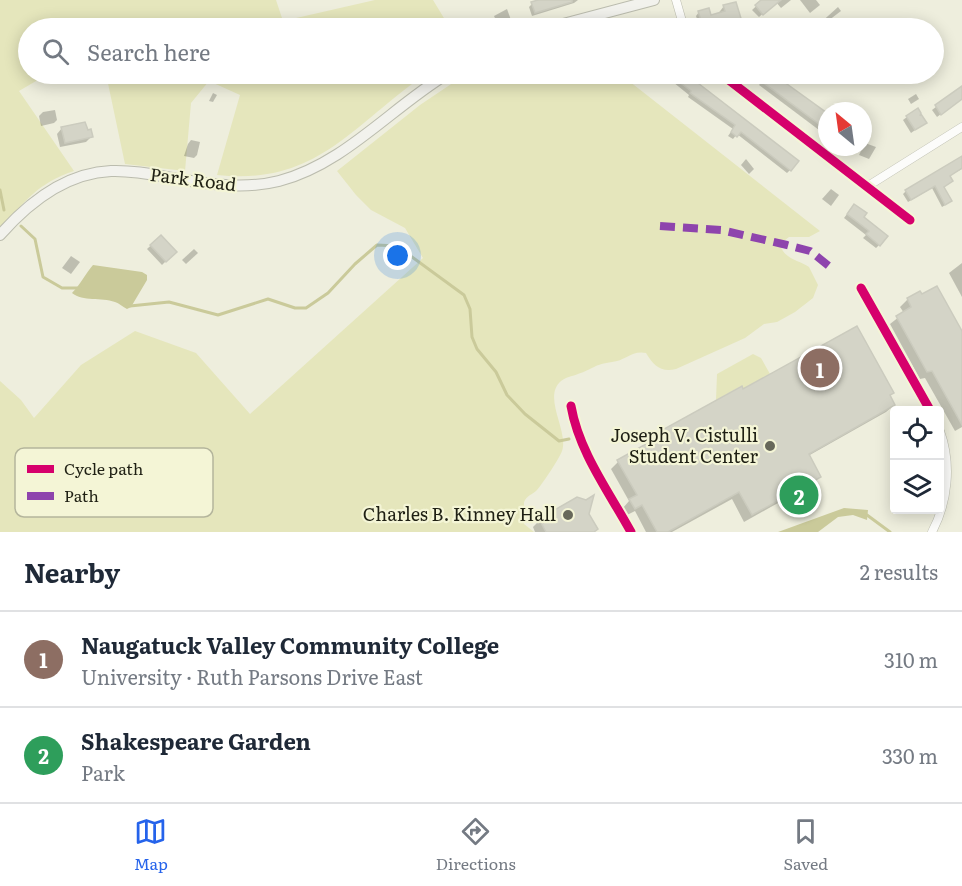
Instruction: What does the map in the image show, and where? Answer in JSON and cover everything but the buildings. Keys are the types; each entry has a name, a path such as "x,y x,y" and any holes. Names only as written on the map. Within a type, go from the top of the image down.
{"main road":[{"path":"586,18 654,0"},
{"name":"Park Road","path":"0,235 22,211 54,188 91,174 127,171 212,185 242,186 261,185 297,176 352,145 408,100 432,84"}],"street":[{"path":"676,0 681,18"},
{"path":"734,84 910,220"},
{"path":"868,186 962,127"},
{"path":"861,288 927,406"},
{"path":"571,406 574,424 581,442 631,532"},
{"path":"932,532 938,521 947,487 944,444"}],"shaded area":[{"path":"0,0 276,0 282,18 18,18 18,84 31,84 19,91 74,171 50,181 32,195 0,231"},
{"path":"375,0 433,0 444,18 296,18"},
{"path":"108,84 207,84 191,103 185,171 125,164"},
{"path":"216,84 412,84 331,148 308,161 281,171 252,176 217,175 240,95"},
{"path":"451,84 633,84 820,231 809,237 789,237 780,244 784,253 809,267 818,285 813,298 777,322 764,324 745,338 676,369 662,369 646,353 641,352 598,365 561,381 554,396 562,434 562,451 540,487 524,502 524,524 534,532 0,532 0,381 21,400 34,418 81,365 135,331 196,353 250,414 423,258 405,228 371,210 337,171 420,105"},
{"path":"93,265 142,272 147,275 147,280 131,307 127,309 115,302 81,298 72,293"},
{"path":"753,354 761,358 770,374 743,389 741,386 716,400 717,374"},
{"path":"801,489 806,491 814,506 807,509 790,508 783,499"},
{"path":"844,508 868,510 867,520 853,515 838,517 818,532 778,532"}],"waterway":[{"path":"0,190 4,210"},
{"path":"21,226 35,239 43,277 62,288 80,288"},
{"path":"130,306 169,302 218,315 268,299 295,308 306,308 328,293 355,264 377,245 397,246 464,295 470,309 472,337 477,349 496,372 507,395 525,414 559,441 569,439"},
{"path":"867,515 890,532"}],"marked path":[{"path":"660,226 721,230 787,245 810,251 834,270"}],"cycle path":[{"path":"734,84 910,220"},
{"path":"861,288 928,406"},
{"path":"571,406 588,456 631,532"}],"place":[{"name":"Naugatuck Valley Community College","path":"820,368"},
{"name":"Joseph V. Cistulli Student Center","path":"770,446"},
{"name":"Shakespeare Garden","path":"799,495"},
{"name":"Charles B. Kinney Hall","path":"568,515"}]}
